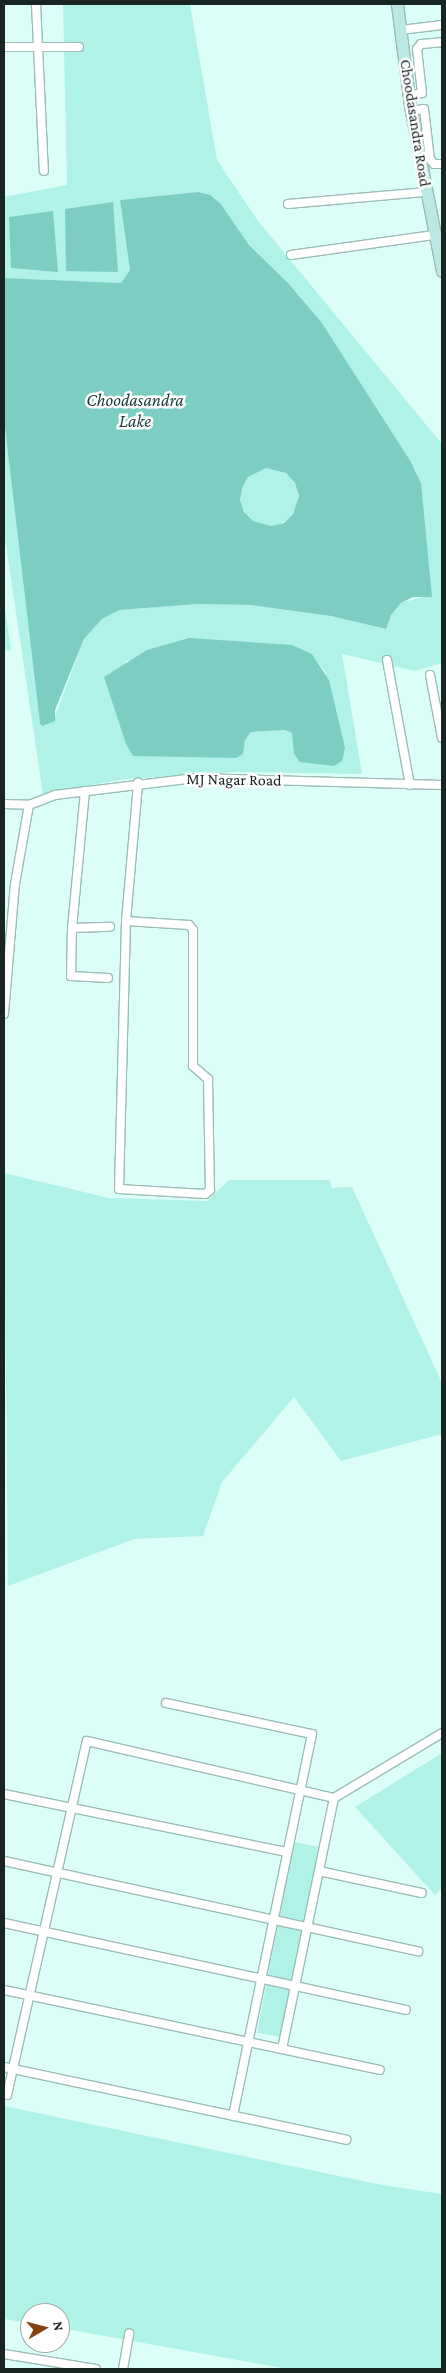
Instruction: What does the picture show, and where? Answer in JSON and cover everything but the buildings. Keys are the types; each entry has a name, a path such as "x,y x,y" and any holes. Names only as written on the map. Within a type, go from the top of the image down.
{"street":[{"path":"36,4 44,172"},
{"name":"Choodasandra Road","path":"397,4 411,111 442,271"},
{"path":"401,30 442,25"},
{"path":"442,42 421,44 416,48 430,159 434,164 442,164"},
{"path":"4,47 79,47"},
{"path":"409,96 422,93"},
{"path":"411,111 424,109"},
{"path":"288,204 426,192"},
{"path":"291,255 434,235"},
{"path":"387,660 410,785"},
{"path":"430,675 442,738"},
{"name":"MJ Nagar Road","path":"4,804 29,804 55,795 138,783 195,778 442,785"},
{"path":"126,921 189,925 193,930 193,1066 208,1079 210,1190 206,1194 119,1189 126,921 138,783"},
{"path":"85,791 72,928 71,976 108,978"},
{"path":"4,1014 15,884 29,804"},
{"path":"72,928 110,928"},
{"path":"166,1703 312,1734 233,2116"},
{"path":"7,2095 87,1742 334,1798 442,1733"},
{"path":"4,1794 287,1852"},
{"path":"282,2049 334,1798"},
{"path":"4,1861 418,1951"},
{"path":"319,1871 422,1893"},
{"path":"4,1923 406,2010"},
{"path":"4,1990 380,2070"},
{"path":"4,2067 346,2140"},
{"path":"122,2369 129,2334"},
{"path":"4,2354 96,2369"}],"shaded area":[{"path":"63,4 190,4 217,160 258,221 442,444 442,663 415,671 342,654 362,774 237,772 125,779 43,794 4,532 4,369 5,428 40,724 46,726 56,714 84,639 102,619 119,610 198,604 250,605 331,616 386,629 391,615 401,603 426,596 417,472 322,323 289,284 249,245 215,198 198,192 120,200 130,270 121,283 4,278 4,197 67,185","holes":["292,645 312,654 326,673 345,753 298,760 292,733 285,730 251,732 245,740 243,754 124,661"]},
{"path":"263,468 275,468 290,476 298,491 298,503 290,518 275,526 263,526 248,518 240,503 240,491 248,476"},
{"path":"4,603 11,650 4,651"},
{"path":"4,1173 109,1198 207,1201 229,1180 330,1180 332,1188 352,1187 442,1383 442,1434 341,1461 294,1397 222,1482 203,1536 134,1539 8,1586"},
{"path":"442,1753 442,1888 435,1895 355,1807"},
{"path":"294,1842 319,1847 282,2037 257,2032"},
{"path":"4,2106 382,2185 442,2194 442,2369 288,2369 70,2330 70,2303 20,2303 20,2321 4,2319"}],"water":[{"name":"Choodasandra Lake","path":"198,192 210,195 220,203 249,245 289,284 322,323 411,462 421,483 432,597 413,597 401,603 391,615 386,629 331,616 250,605 198,604 119,610 102,619 84,639 55,710 55,721 43,726 40,724 5,428 4,278 121,283 130,270 120,200","holes":["266,468 286,473 295,483 299,496 293,514 284,523 271,526 253,521 244,512 240,500 242,488 248,477"]},
{"path":"113,202 118,272 66,271 65,209"},
{"path":"53,211 58,272 11,268 9,217"},
{"path":"189,638 292,645 312,654 329,680 345,748 342,761 334,766 300,762 294,754 292,733 285,730 251,732 245,740 243,754 236,758 133,756 126,744 104,677 147,650"}]}
